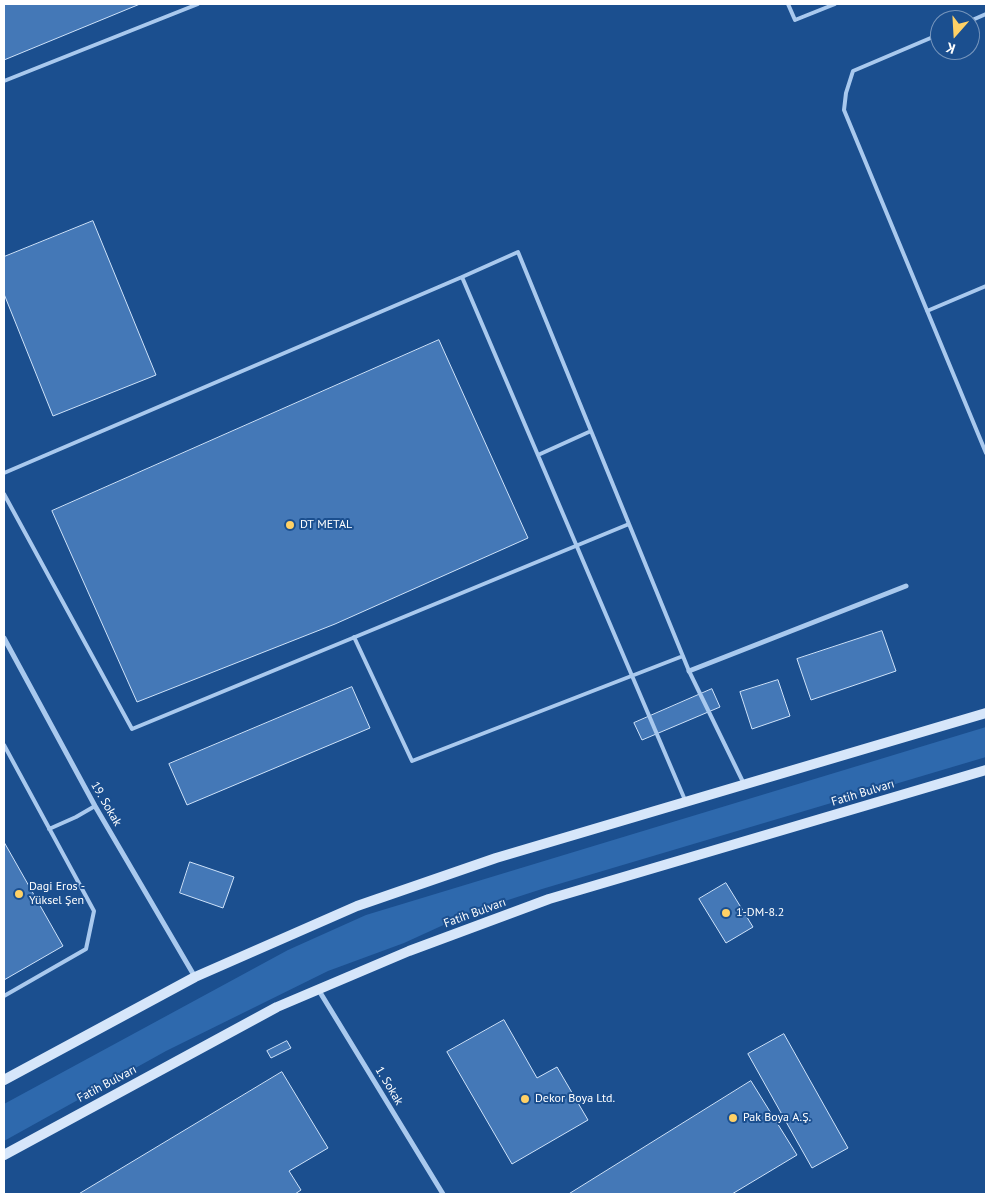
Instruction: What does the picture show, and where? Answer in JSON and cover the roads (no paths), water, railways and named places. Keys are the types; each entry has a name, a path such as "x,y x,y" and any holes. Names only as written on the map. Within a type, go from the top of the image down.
{"main road":[{"path":"4,1080 195,977 357,906 496,858 986,713"},
{"name":"Fatih Bulvarı","path":"4,1155 277,1007 409,951 549,899 986,770"}],"street":[{"path":"689,671 906,586"},
{"name":"19. Sokak","path":"4,640 95,806 195,977"},
{"name":"1. Sokak","path":"318,988 443,1194"}],"lane":[{"path":"4,81 198,4"},
{"path":"788,4 795,20 835,4"},
{"path":"930,38 853,71 846,93 844,110 986,454"},
{"path":"4,473 518,252 689,671 744,786"},
{"path":"462,277 686,802"},
{"path":"927,311 986,286"},
{"path":"538,455 591,431"},
{"path":"4,494 132,729 629,524"},
{"path":"354,637 412,761 632,674 683,656"},
{"path":"4,745 94,911 86,949 4,996"},
{"path":"49,829 95,806"}],"place":[{"name":"DT METAL","path":"290,525"},
{"name":"Dagi Eros - Yüksel Şen","path":"19,894"},
{"name":"1-DM-8.2","path":"726,913"},
{"name":"Dekor Boya Ltd.","path":"525,1099"},
{"name":"Pak Boya A.Ş.","path":"733,1118"}]}
